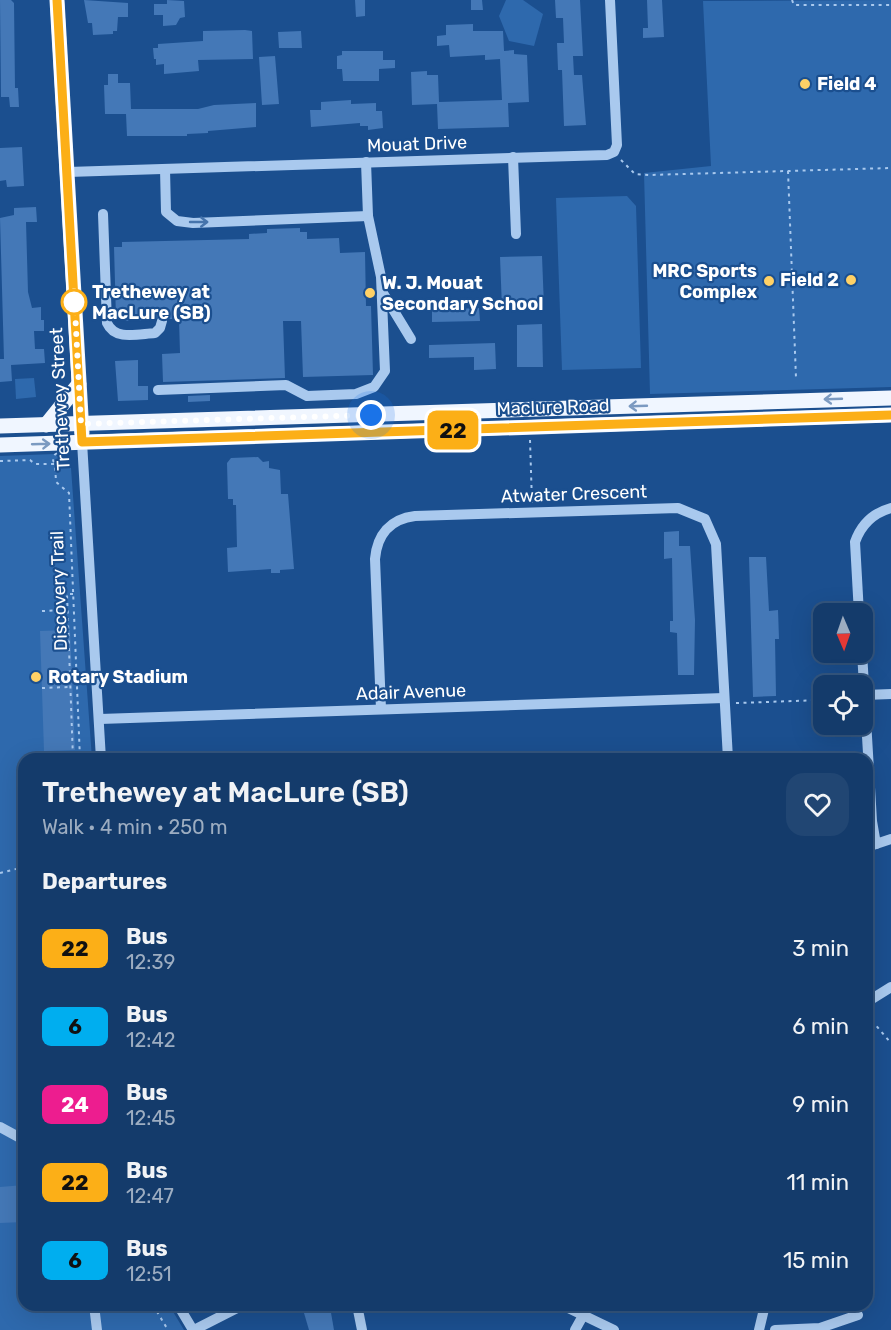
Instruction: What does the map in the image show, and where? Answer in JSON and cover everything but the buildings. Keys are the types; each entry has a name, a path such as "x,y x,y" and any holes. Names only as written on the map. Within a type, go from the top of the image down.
{"main road":[{"name":"Trethewey Street","path":"57,0 82,442"},
{"path":"46,425 79,384"},
{"name":"Maclure Road","path":"0,426 891,398"},
{"name":"Maclure Road","path":"0,445 891,415"}],"street":[{"path":"610,0 617,145 614,152"},
{"name":"Mouat Drive","path":"68,172 614,152"},
{"path":"513,157 516,234"},
{"path":"158,390 286,386 307,396 356,394 374,387 385,372 382,292 368,216 366,162"},
{"path":"165,169 166,212 177,221 193,223 368,216"},
{"path":"103,214 107,323 111,331 118,335 155,333 162,321"},
{"path":"382,292 411,339"},
{"name":"Trethewey Street","path":"82,442 101,753"},
{"name":"Atwater Crescent","path":"381,709 375,559 381,536 396,522 406,517 666,507 688,511 705,519 716,544 728,753"},
{"path":"858,603 855,542 858,533 872,517 891,508"},
{"path":"873,694 891,694"},
{"name":"Adair Avenue","path":"100,719 381,709 724,701"},
{"path":"867,735 868,753"},
{"path":"873,845 891,839"},
{"path":"873,998 891,987"},
{"path":"0,1127 18,1137"},
{"path":"95,1311 97,1330"},
{"path":"182,1311 193,1330 231,1311"},
{"path":"358,1311 362,1330"},
{"path":"573,1311 614,1330"},
{"path":"575,1330 586,1311"},
{"path":"759,1330 764,1311"},
{"path":"775,1330 820,1328 858,1315"}],"path":[{"path":"792,0 794,5 891,5"},
{"path":"614,152 635,174 891,168"},
{"path":"788,171 796,378"},
{"path":"530,427 532,512"},
{"name":"Discovery Trail","path":"0,461 30,459 35,464 55,464 59,465 65,462 64,455 55,454 55,464 56,482 69,494 80,753"},
{"path":"73,594 67,594 73,753"},
{"path":"42,611 67,610"},
{"path":"42,688 70,687"},
{"path":"724,701 813,700"},
{"path":"0,873 18,868"},
{"path":"873,1022 891,1043"},
{"path":"157,1311 168,1330"}],"shaded area":[{"path":"506,0 523,0 543,14 534,46 509,41 499,16"},
{"name":"MRC Sports Complex","path":"891,0 891,387 650,394 644,173 711,166 703,1"},
{"path":"627,196 636,206 641,368 562,370 556,198"},
{"path":"34,378 36,397 16,399 15,379"},
{"path":"55,454 71,468 92,753 18,753 18,1311 173,1311 184,1330 0,1330 0,456"}],"bus line":[{"name":"22","path":"57,0 82,442 891,415"}],"place":[{"name":"Field 4","path":"805,84"},
{"name":"Field 2","path":"851,280"},
{"name":"MRC Sports Complex","path":"769,281"},
{"name":"W. J. Mouat Secondary School","path":"370,293"},
{"name":"Trethewey at MacLure (SB)","path":"74,302"},
{"name":"Rotary Stadium","path":"36,677"}],"route":[{"path":"74,302 74,291 81,424 371,415"}]}
